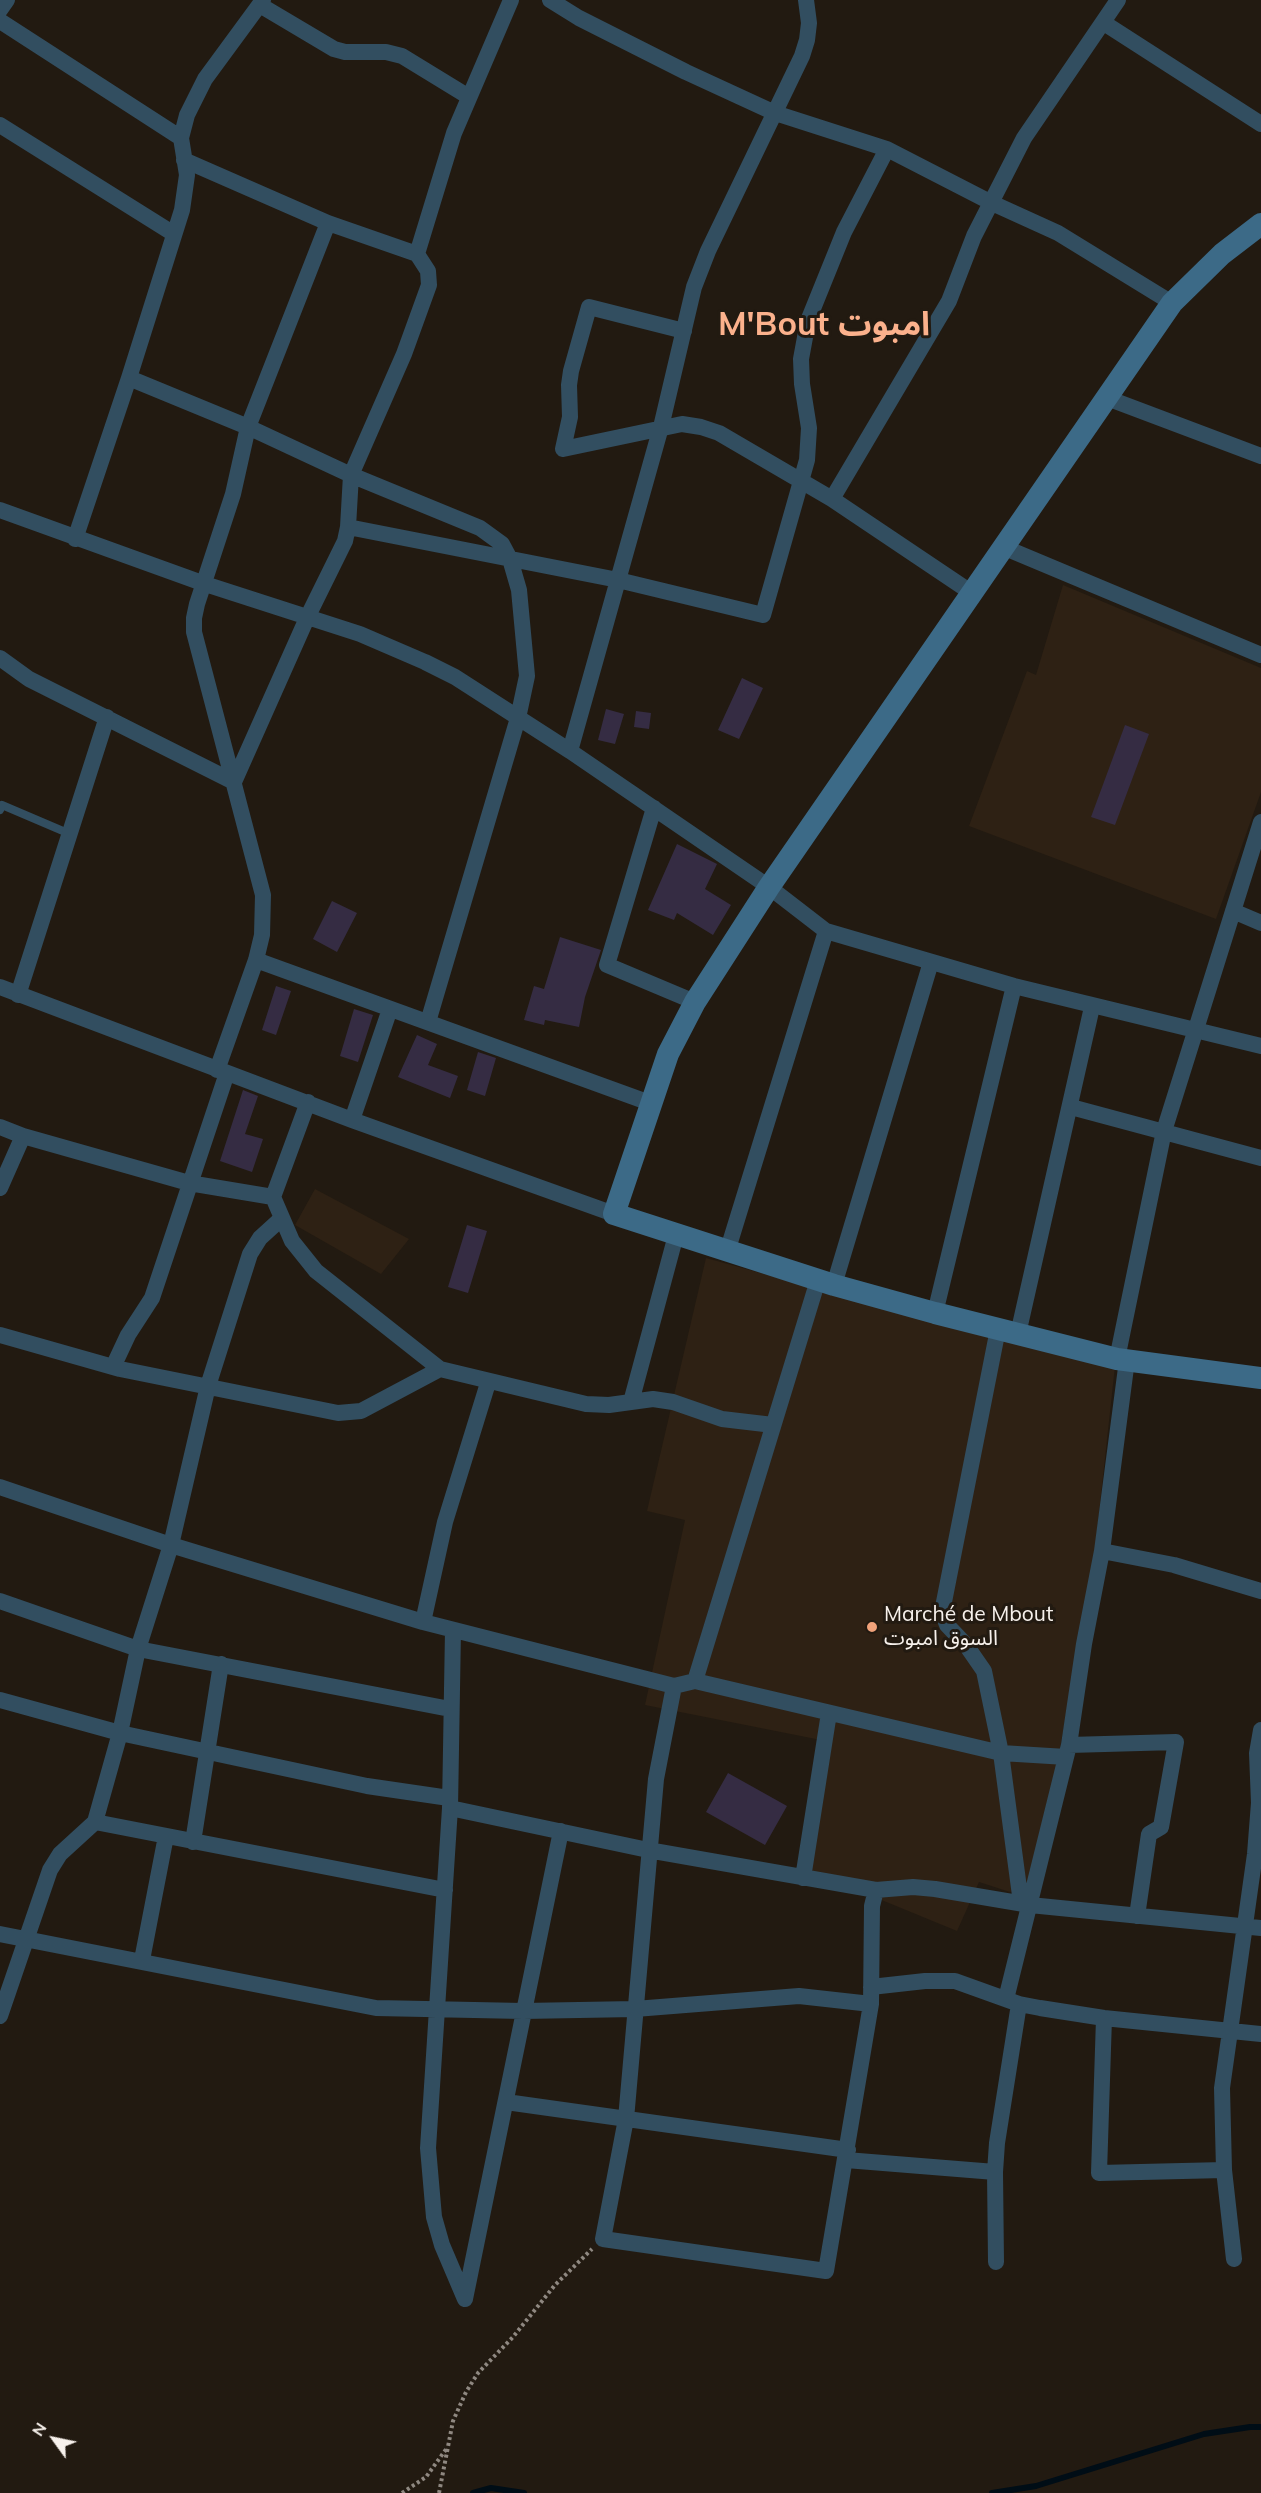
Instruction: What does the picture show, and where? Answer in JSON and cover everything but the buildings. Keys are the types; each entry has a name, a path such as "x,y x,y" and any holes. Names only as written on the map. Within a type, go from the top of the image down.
{"main road":[{"path":"1261,224 1222,254 1172,303 769,887 695,1002 669,1054 614,1214 826,1283 935,1313 1122,1360 1261,1378"}],"street":[{"path":"0,10 7,0"},
{"path":"417,254 454,133 511,0"},
{"path":"550,0 579,18 686,72 775,113 887,150 1076,243 1172,303"},
{"path":"570,751 661,428 694,287 708,251 775,113 807,40 809,23 806,0"},
{"path":"832,499 949,302 974,236 1035,120 1118,0"},
{"path":"75,539 174,234 187,175 181,138 187,115 205,78 262,3 334,49 345,52 386,52 402,56 470,97"},
{"path":"0,21 181,138"},
{"path":"1104,23 1261,124"},
{"path":"0,125 174,234"},
{"path":"348,527 618,580 763,615 802,481 809,443 801,359 805,331 840,241 887,150"},
{"path":"184,160 328,224 417,254 428,271 429,285 404,354 351,475 345,541 307,618 234,782"},
{"path":"113,1367 128,1335 152,1298 189,1183 262,934 263,895 194,632 196,604 205,584 241,467 248,427 328,224"},
{"path":"684,331 590,307 568,385 570,417 563,449 682,423 719,433 832,499 972,593"},
{"path":"129,378 248,427 351,475 480,528 502,544 510,559 519,590 527,676 518,718 428,1022"},
{"path":"1107,398 1261,456"},
{"path":"0,510 75,539 205,584 360,634 455,677 654,808 769,887 826,931 1014,987 1261,1046"},
{"path":"1003,547 1261,655"},
{"path":"0,658 29,679 234,782"},
{"path":"18,995 107,717"},
{"path":"654,808 607,964 695,1002"},
{"path":"996,2262 995,2172 1012,2001 1026,1904 1068,1751 1084,1644 1102,1551 1122,1360 1164,1131 1261,822"},
{"path":"1233,911 1261,923"},
{"path":"727,1252 826,931"},
{"path":"256,960 650,1104"},
{"path":"694,1681 773,1425 826,1283 932,962"},
{"path":"0,987 352,1120 614,1214"},
{"path":"935,1313 1014,987"},
{"path":"1026,1904 1001,1753 984,1671 966,1645 946,1625 942,1612 1008,1331 1071,1107 1092,1007"},
{"path":"352,1120 390,1009"},
{"path":"308,1102 273,1197 292,1241 316,1271 441,1369 488,1383 586,1404 609,1405 653,1399 673,1402 722,1419 773,1425"},
{"path":"1071,1107 1261,1158"},
{"path":"0,1127 23,1136 189,1183 273,1197"},
{"path":"0,1188 23,1136"},
{"path":"0,2016 50,1870 60,1854 96,1822 120,1733 138,1649 171,1545 208,1386 250,1254 260,1238 282,1218"},
{"path":"631,1402 676,1235"},
{"path":"0,1335 113,1367 338,1413 361,1411 441,1369"},
{"path":"423,1622 445,1522 488,1383"},
{"path":"0,1486 171,1545 423,1622 674,1686 694,1681 1001,1753 1068,1751 1176,1742 1161,1827 1149,1834 1137,1916"},
{"path":"1102,1551 1174,1565 1261,1592"},
{"path":"0,1601 138,1649 450,1709"},
{"path":"453,1629 446,1890 428,2148 429,2186 434,2217 441,2245 465,2299 561,1831"},
{"path":"193,1842 221,1664"},
{"path":"674,1686 656,1779 648,1850 626,2119 603,2239 826,2271 871,2004 872,1906 876,1890"},
{"path":"0,1700 120,1733 449,1803 648,1850 876,1890 913,1887 1026,1904 1254,1928"},
{"path":"803,1878 829,1713"},
{"path":"1234,2259 1224,2170 1222,2088 1230,2030 1254,1928 1258,1819 1257,1753 1261,1730"},
{"path":"96,1822 446,1890"},
{"path":"141,1960 166,1836"},
{"path":"0,1934 141,1960 355,2005 385,2009 523,2011 635,2009 799,1996 871,2004"},
{"path":"871,1987 925,1981 955,1981 1012,2001 1104,2018 1261,2034"},
{"path":"1104,2018 1099,2173 1224,2170"},
{"path":"506,2102 847,2155 995,2172"}],"lane":[{"path":"0,810 2,805 70,834"}],"path":[{"path":"439,2493 453,2421 466,2392 478,2373 513,2337 555,2285 603,2239"},
{"path":"402,2493 426,2476 448,2446"}],"shaded area":[{"path":"1063,585 1261,668 1261,792 1216,919 969,826 1027,671 1036,675"},
{"path":"315,1189 409,1239 381,1274 295,1225"},
{"name":"Marché de Mbout السوق امبوت","path":"706,1258 987,1335 1115,1366 1095,1550 1057,1766 1026,1890 1010,1892 979,1882 957,1931 811,1871 831,1742 645,1705 685,1520 647,1511"}],"waterway":[{"path":"992,2493 1036,2486 1204,2434 1261,2427"},
{"path":"473,2493 491,2488 524,2493"}],"place":[{"name":"Marché de Mbout السوق امبوت","path":"872,1627"}],"district":[{"name":"M'Bout امبوت","path":"824,325"}]}
